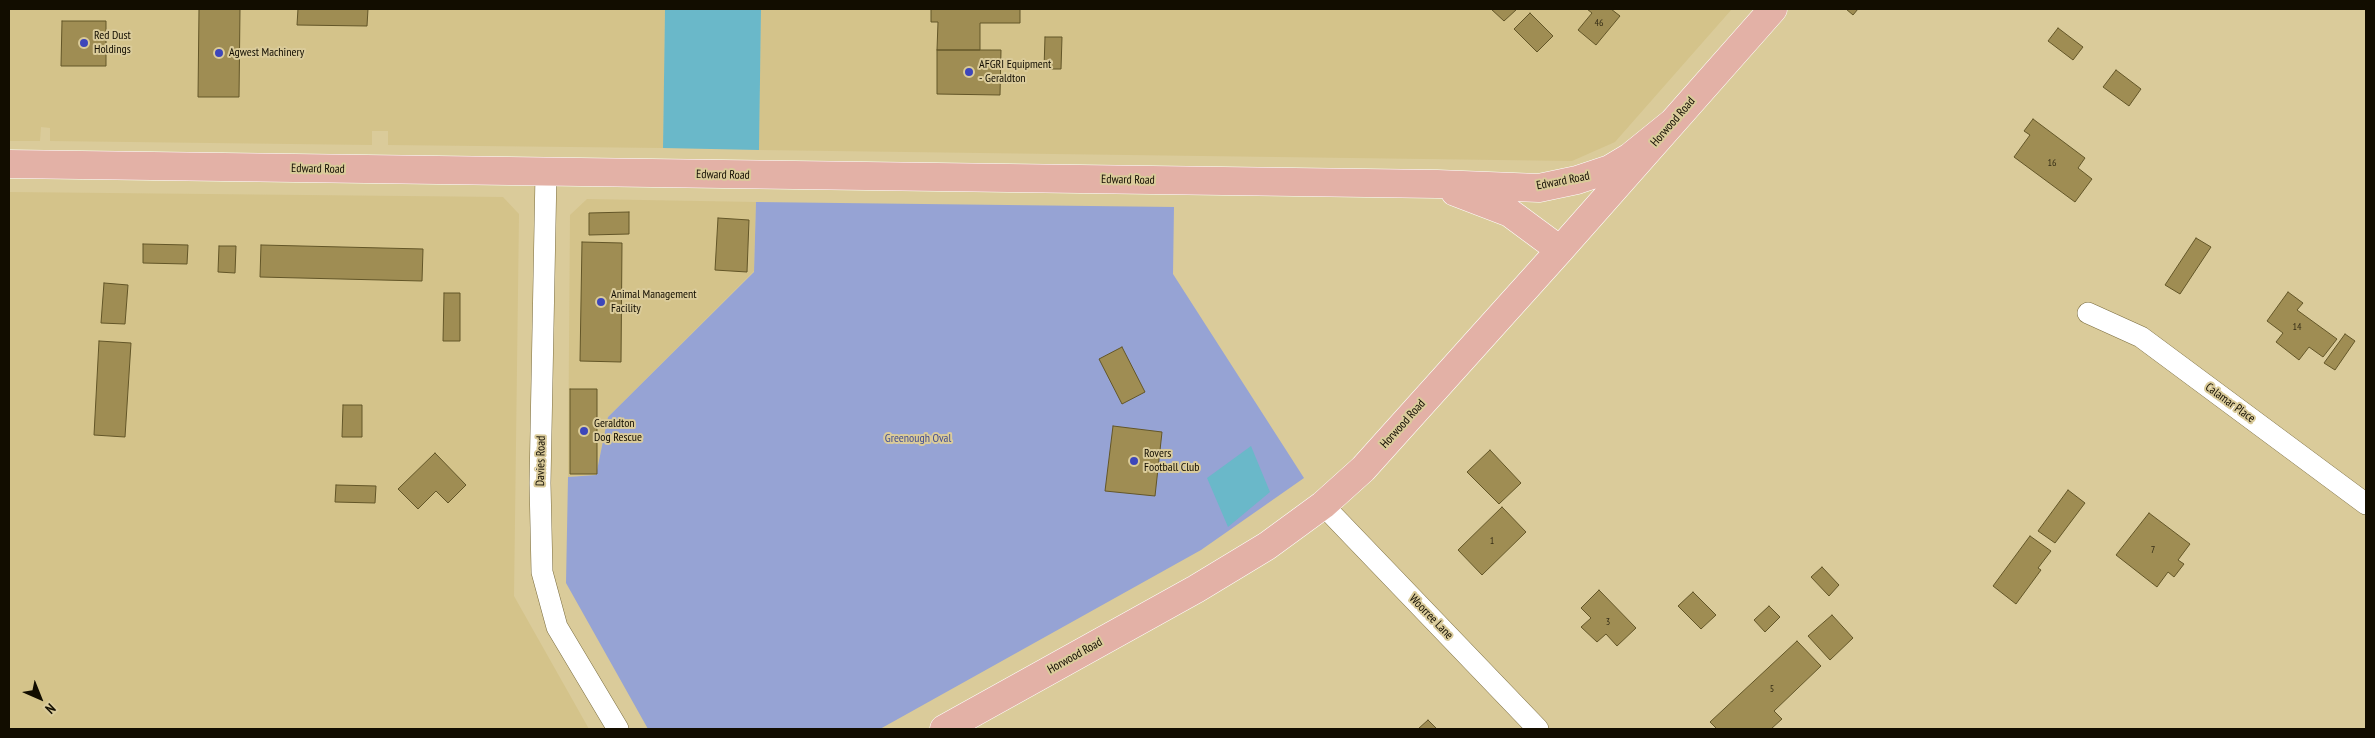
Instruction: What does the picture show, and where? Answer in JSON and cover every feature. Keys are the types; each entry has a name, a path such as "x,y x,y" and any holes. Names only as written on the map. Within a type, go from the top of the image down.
{"main road":[{"name":"Horwood Road","path":"944,729 1196,589 1267,546 1323,505 1363,469 1560,250 1772,9"},
{"name":"Edward Road","path":"9,164 1437,184 1539,188 1577,180 1610,170 1630,157 1672,123"},
{"name":"Edward Road","path":"1437,184 1510,213 1560,250"}],"street":[{"name":"Davies Road","path":"546,173 540,483 542,572 557,627 618,729"},
{"name":"Calamar Place","path":"2088,313 2141,337 2366,504"},
{"name":"Woorree Lane","path":"1323,505 1538,729"}],"shaded area":[{"path":"9,9 665,9 663,148 388,145 388,131 372,131 372,145 50,141 50,128 41,127 40,141 9,141"},
{"path":"665,9 761,9 759,150 663,148"},
{"path":"761,9 1732,9 1615,142 1572,161 759,150"},
{"path":"9,192 503,197 519,214 514,596 589,729 9,729"},
{"path":"587,199 756,202 754,271 608,417 596,475 568,477 570,215"},
{"path":"1251,446 1270,492 1228,527 1207,478"}],"green space":[{"name":"Greenough Oval","path":"756,202 1174,207 1173,274 1304,478 1201,550 880,729 648,729 566,583 568,477 596,475 608,417 754,272"}],"building":[{"name":"Agwest Machinery","path":"199,9 240,9 239,97 198,97"},
{"path":"298,9 368,9 367,26 297,25"},
{"path":"931,9 1020,9 1020,23 980,23 980,50 937,50 938,22 931,22"},
{"path":"1491,9 1517,9 1504,21"},
{"path":"1587,9 1611,9 1620,16 1596,45 1578,30 1592,13"},
{"path":"1846,9 1858,9 1853,15"},
{"path":"1530,13 1553,36 1537,52 1514,29"},
{"name":"Red Dust Holdings","path":"62,21 106,21 106,66 61,66"},
{"path":"2058,28 2083,47 2073,60 2048,41"},
{"path":"1045,37 1062,37 1061,69 1044,69"},
{"name":"AFGRI Equipment - Geraldton","path":"937,50 1001,50 1000,95 937,94"},
{"path":"2116,70 2141,89 2129,106 2103,87"},
{"path":"2033,119 2085,158 2078,168 2092,179 2075,202 2014,157 2030,135 2024,131"},
{"path":"629,212 629,234 589,235 589,213"},
{"path":"718,218 749,220 747,272 715,270"},
{"path":"2196,238 2211,247 2180,294 2165,285"},
{"name":"Animal Management Facility","path":"582,242 622,243 621,362 580,361"},
{"path":"143,244 188,245 187,264 143,263"},
{"path":"261,245 423,249 422,281 260,277"},
{"path":"219,246 236,246 235,273 218,272"},
{"path":"104,283 128,285 125,324 101,323"},
{"path":"2288,292 2303,303 2297,310 2337,339 2323,357 2309,347 2299,360 2276,342 2283,333 2267,321"},
{"path":"444,293 460,293 460,341 443,341"},
{"path":"2345,334 2355,341 2335,370 2324,363"},
{"path":"99,341 131,343 125,437 94,435"},
{"path":"1122,347 1145,392 1122,404 1099,359"},
{"name":"Geraldton Dog Rescue","path":"570,389 597,389 597,474 570,474"},
{"path":"343,405 362,405 362,437 342,437"},
{"name":"Rovers Football Club","path":"1113,426 1162,432 1155,496 1105,491"},
{"path":"1490,450 1521,483 1499,504 1467,472"},
{"path":"435,453 466,485 448,503 436,491 418,509 398,489"},
{"path":"336,485 376,486 375,503 335,502"},
{"path":"2068,490 2085,503 2055,543 2038,531"},
{"path":"1502,507 1526,532 1482,575 1458,550"},
{"path":"2149,513 2190,544 2178,560 2184,564 2174,577 2168,572 2157,587 2116,555"},
{"path":"2030,536 2051,551 2038,568 2041,570 2016,604 1993,586"},
{"path":"1822,567 1839,585 1829,596 1811,577"},
{"path":"1599,590 1636,628 1617,646 1606,634 1597,642 1581,627 1591,618 1581,608"},
{"path":"1693,592 1716,615 1701,629 1678,606"},
{"path":"1769,606 1780,617 1765,632 1754,620"},
{"path":"1832,615 1853,638 1830,660 1808,636"},
{"path":"1797,641 1821,666 1774,711 1782,719 1771,729 1717,729 1710,722"},
{"path":"1428,720 1437,729 1418,729"}],"place":[{"name":"Red Dust Holdings","path":"84,43"},
{"name":"Agwest Machinery","path":"219,53"},
{"name":"AFGRI Equipment - Geraldton","path":"969,72"},
{"name":"Animal Management Facility","path":"601,302"},
{"name":"Geraldton Dog Rescue","path":"584,431"},
{"name":"Rovers Football Club","path":"1134,461"}]}
